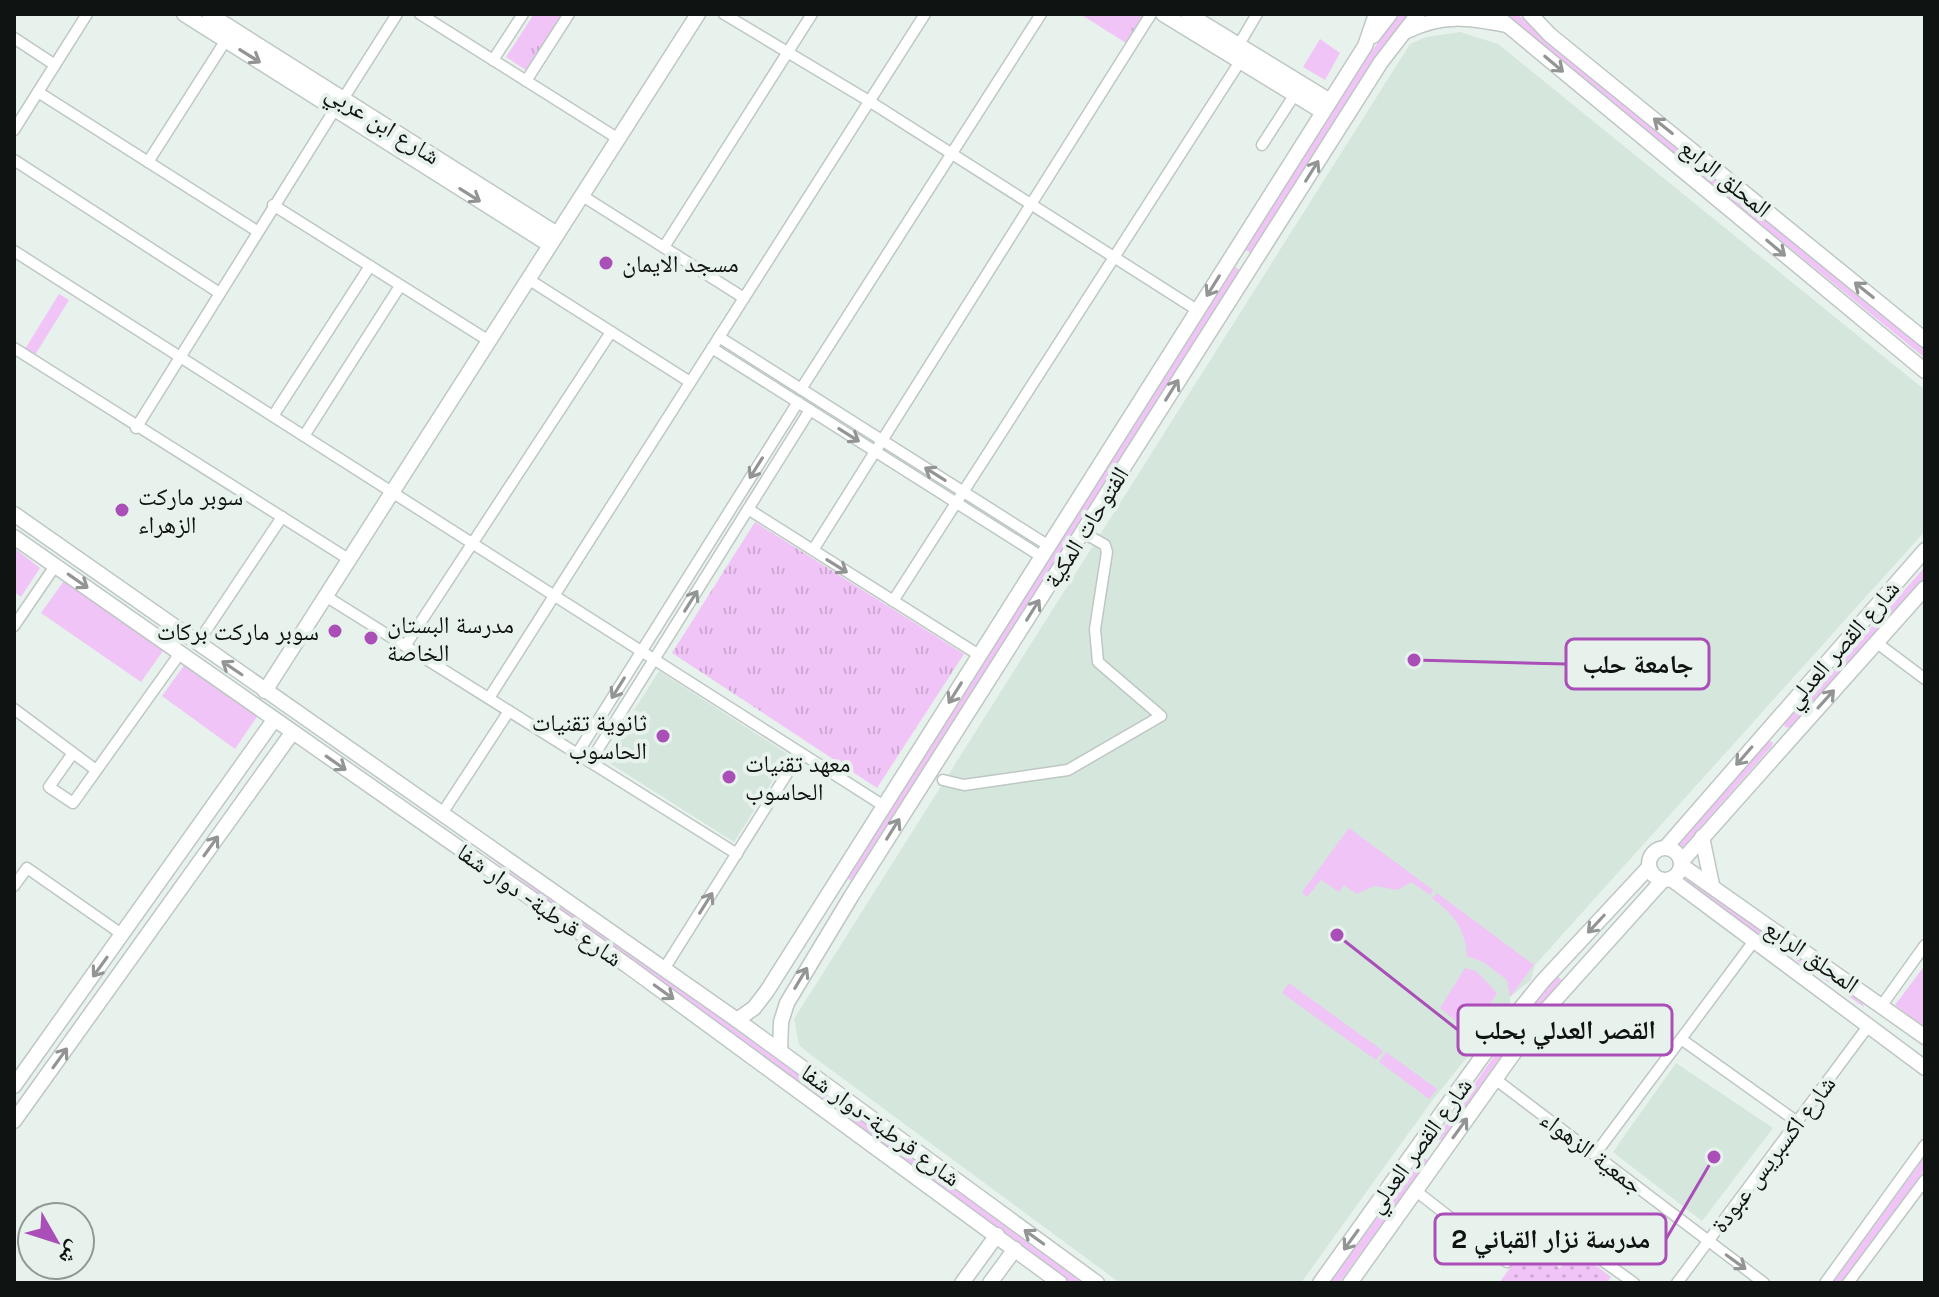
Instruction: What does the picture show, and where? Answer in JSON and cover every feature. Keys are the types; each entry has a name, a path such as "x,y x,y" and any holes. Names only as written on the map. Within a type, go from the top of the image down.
{"street":[{"path":"14,130 87,14"},
{"path":"184,14 339,104 553,240"},
{"name":"شارع ابن عربي","path":"209,14 339,104"},
{"path":"136,428 218,292 397,14"},
{"path":"420,14 617,138"},
{"path":"493,60 523,14"},
{"path":"526,81 569,14"},
{"path":"265,691 698,14"},
{"path":"724,14 869,101 1197,310"},
{"path":"664,247 812,14"},
{"path":"489,698 925,14"},
{"path":"801,389 1041,14"},
{"path":"813,550 1151,14"},
{"path":"1163,14 1240,53 1327,106"},
{"path":"1188,14 1295,94 1327,106"},
{"path":"893,601 1114,257 1240,53 1257,14"},
{"path":"1365,46 1376,14"},
{"path":"737,1020 763,997 1365,46 1390,14"},
{"name":"الفتوحات المكية","path":"780,1051 781,1022 787,1003 852,895 1251,267 1418,14"},
{"path":"1494,14 1925,371"},
{"name":"المحلق الرابع","path":"1530,14 1550,35 1925,340"},
{"path":"1403,33 1432,19 1471,18 1507,25"},
{"path":"14,38 55,65"},
{"path":"148,162 226,40"},
{"path":"38,92 257,231"},
{"path":"1262,145 1295,94"},
{"path":"14,160 218,292"},
{"path":"581,195 744,298"},
{"path":"273,205 489,341"},
{"path":"14,251 884,806"},
{"path":"1233,255 1251,267"},
{"path":"273,416 370,266"},
{"path":"528,279 690,382"},
{"path":"304,436 400,286"},
{"path":"405,646 611,332"},
{"path":"719,337 963,492 1045,551"},
{"path":"14,348 136,428 350,560"},
{"path":"712,348 956,503 1045,551"},
{"path":"577,754 798,402"},
{"path":"590,762 810,410"},
{"path":"748,509 979,655"},
{"name":"شارع قرطبة-دوار شفا","path":"14,514 737,1020 1097,1283"},
{"path":"197,644 282,517"},
{"path":"943,780 964,785 1068,770 1161,716 1098,662 1095,629 1107,552 1105,545 1082,532"},
{"name":"شارع قرطبة- دوار شفا","path":"14,537 628,966 1060,1283"},
{"name":"شارع القصر العدلي","path":"1666,847 1925,550"},
{"path":"14,626 55,566"},
{"name":"شارع القصر العدلي","path":"1681,863 1925,588"},
{"path":"110,604 120,589"},
{"path":"327,597 737,854"},
{"path":"1877,643 1925,679"},
{"path":"73,753 49,787 73,803 181,652"},
{"path":"14,709 96,770"},
{"path":"443,812 509,711"},
{"path":"34,1094 16,1084 274,720"},
{"path":"1770,725 1788,741"},
{"path":"14,1121 292,733"},
{"path":"664,969 800,753"},
{"path":"1702,837 1712,886"},
{"path":"468,855 480,838"},
{"path":"1666,847 1677,853 1681,863 1667,879 1653,875 1649,867 1652,853 1666,847"},
{"name":"المحلق الرابع","path":"1681,863 1882,1005 1925,945"},
{"name":"شارع القصر العدلي","path":"1320,1283 1484,1054 1560,963 1649,867"},
{"path":"14,886 27,868 123,935"},
{"name":"المحلق الرابع","path":"1667,879 1925,1068"},
{"name":"شارع القصر العدلي","path":"1350,1283 1538,1019 1667,879"},
{"path":"834,884 852,895"},
{"path":"1596,1153 1754,941"},
{"path":"628,966 639,951"},
{"path":"1560,963 1575,976"},
{"path":"1869,1025 1868,1014 1882,1005 1925,1037"},
{"name":"شارع اكسبريس عبودة","path":"1677,1283 1869,1025"},
{"path":"1681,1039 1796,1121"},
{"name":"جمعية الزهواء","path":"1495,1079 1764,1283"},
{"path":"1422,1141 1442,1154"},
{"path":"1825,1283 1925,1145"},
{"path":"1848,1283 1925,1180"},
{"name":"شارع القصر العدلي","path":"1416,1191 1507,1262"},
{"path":"1550,1223 1634,1283"},
{"path":"962,1283 997,1235"},
{"path":"990,1283 1015,1249"}],"shaded area":[{"path":"1460,32 1498,44 1925,390 1925,531 1535,965 1531,980 1510,997 1510,1004 1431,1102 1301,1283 1120,1283 811,1055 799,1045 794,1019 1410,44 1426,37"},
{"path":"659,671 789,755 734,842 603,759"},
{"path":"1676,1063 1773,1128 1702,1221 1613,1152"}],"green space":[{"path":"534,14 563,14 527,71 506,57"},
{"path":"1080,14 1145,14 1126,43"},
{"path":"1400,14 1409,14 1376,57 1251,253 1245,250 1370,53"},
{"path":"1508,14 1517,14 1925,349 1925,358 1542,46"},
{"path":"1320,39 1340,53 1325,80 1303,67"},
{"path":"1235,267 1240,270 852,881 847,878"},
{"path":"59,294 69,300 35,355 25,349"},
{"path":"755,522 964,654 877,788 672,653"},
{"path":"14,548 40,568 21,597 14,592"},
{"path":"1925,567 1925,577 1790,728 1785,727 1784,724"},
{"path":"66,578 165,648 141,682 41,613"},
{"path":"185,664 258,715 235,749 162,696"},
{"path":"1768,741 1773,742 1772,746 1683,847 1678,847 1678,842"},
{"path":"1349,828 1433,890 1430,895 1411,882 1398,890 1375,886 1356,894 1344,885 1339,892 1321,880 1307,897 1302,892"},
{"path":"491,850 1083,1283 1071,1283 486,855"},
{"path":"1691,879 1863,1003 1864,1007 1686,884 1685,880"},
{"path":"1437,893 1534,965 1510,997 1507,980 1483,962 1467,956 1457,922 1432,898"},
{"path":"1925,965 1925,1028 1895,1005"},
{"path":"1465,968 1476,971 1497,993 1471,1033 1440,1008"},
{"path":"1557,976 1563,981 1497,1062 1443,1140 1436,1138 1512,1031"},
{"path":"1289,983 1383,1051 1376,1060 1282,993"},
{"path":"1386,1052 1437,1089 1429,1099 1379,1062"},
{"path":"1422,1156 1428,1161 1339,1283 1330,1283"},
{"path":"1925,1156 1925,1169 1842,1283 1833,1283"},
{"path":"1527,1245 1560,1268 1574,1249 1611,1277 1607,1283 1499,1283"}],"place":[{"name":"مسجد الايمان","path":"606,263"},
{"name":"سوبر ماركت الزهراء","path":"122,510"},
{"name":"سوبر ماركت بركات","path":"335,631"},
{"name":"مدرسة البستان الخاصة","path":"371,638"},
{"name":"جامعة حلب","path":"1414,660"},
{"name":"ثانوية تقنيات الحاسوب","path":"663,736"},
{"name":"معهد تقنيات الحاسوب","path":"729,777"},
{"name":"القصر العدلي بحلب","path":"1337,935"},
{"name":"مدرسة نزار القباني 2","path":"1714,1157"}]}
